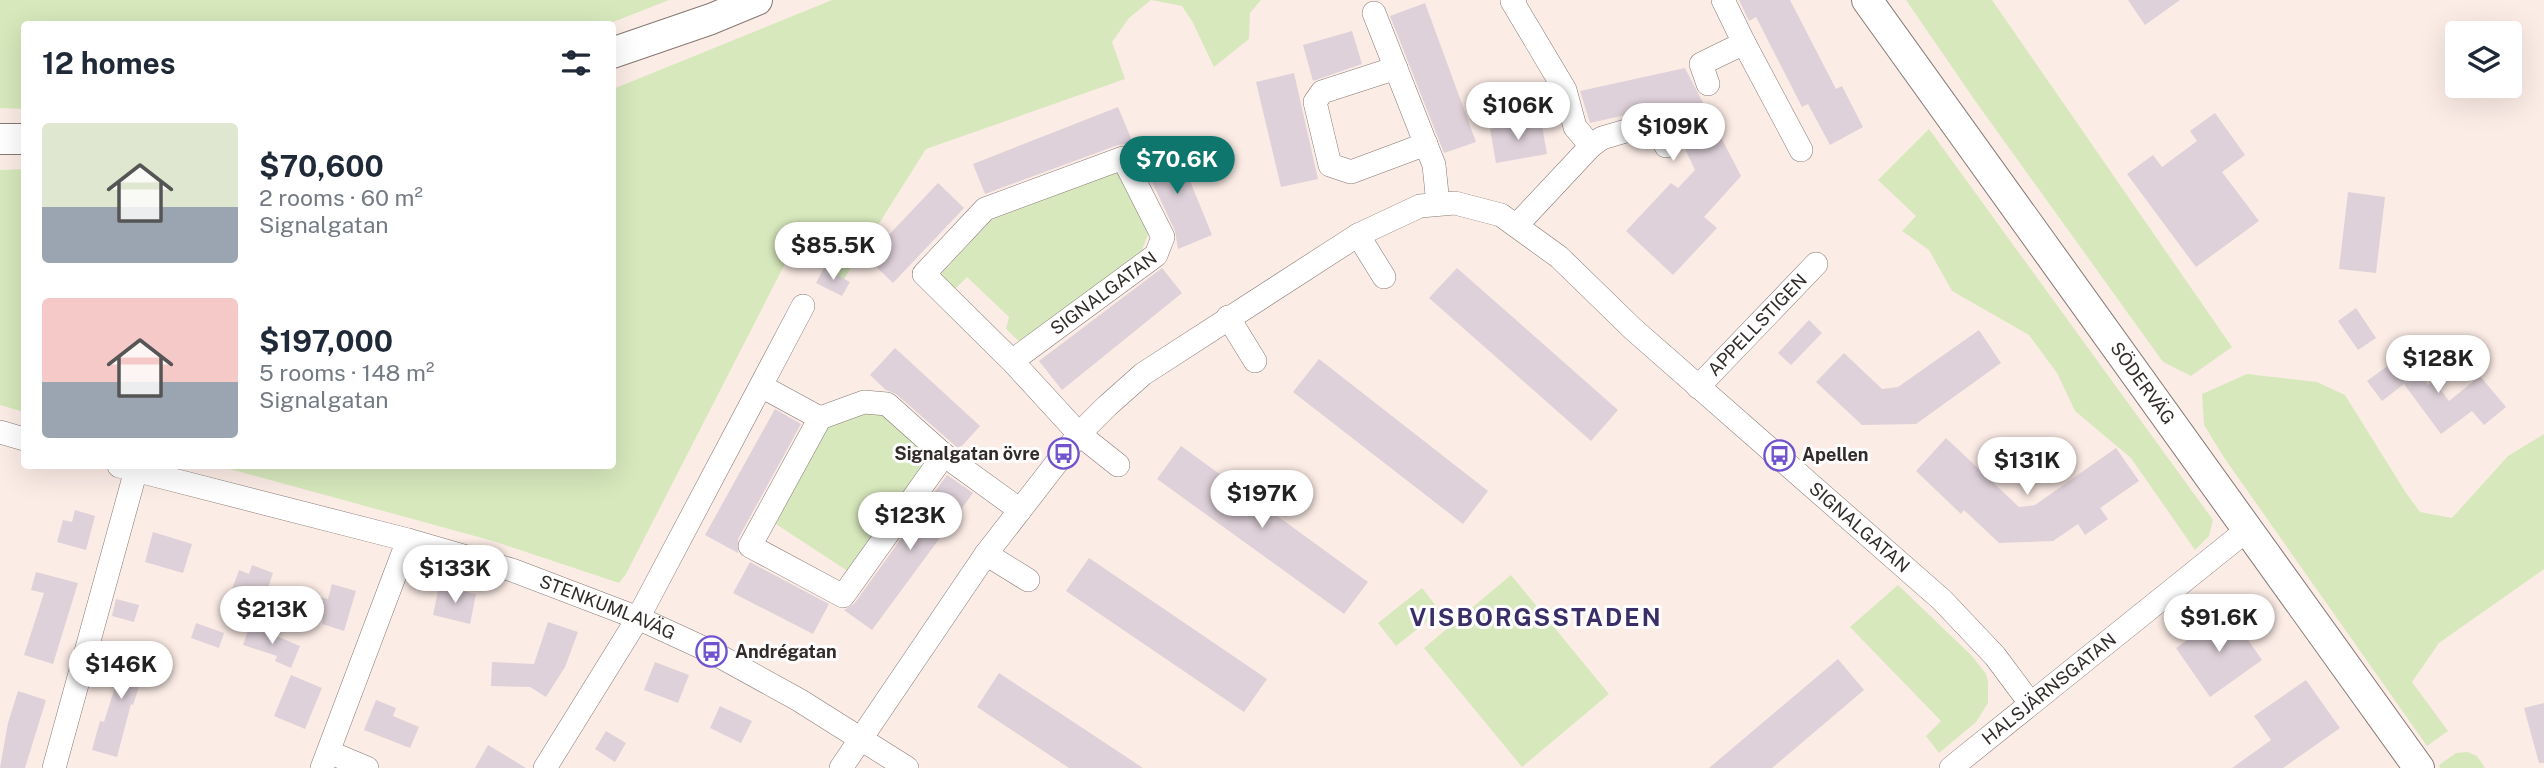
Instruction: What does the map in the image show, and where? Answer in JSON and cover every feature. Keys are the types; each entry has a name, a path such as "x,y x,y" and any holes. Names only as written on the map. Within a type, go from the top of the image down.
{"main road":[{"path":"616,51 711,19 757,0"},
{"name":"SÖDERVÄG","path":"1867,0 2419,768"},
{"path":"0,139 21,139"}],"street":[{"path":"1515,0 1513,1 1565,90 1575,127 1591,146"},
{"path":"1723,0 1801,150"},
{"path":"1374,13 1434,165 1438,204"},
{"path":"1708,83 1701,64 1744,43"},
{"path":"1396,68 1322,92 1315,102 1330,165 1351,172 1426,144"},
{"path":"1517,225 1591,146 1602,138 1653,123 1666,146"},
{"name":"SIGNALGATAN","path":"1012,361 1156,256 1163,237 1123,158 985,209 924,274 1012,361 1079,434 1118,465"},
{"name":"SIGNALGATAN","path":"841,768 986,554 1079,434 1143,374 1358,235 1420,206 1455,203 1501,215 1559,257 1633,329 1942,600 1995,656 2030,704"},
{"path":"1358,235 1384,278"},
{"name":"APPELLSTIGEN","path":"1698,387 1815,264"},
{"path":"545,768 638,618 803,306"},
{"path":"1228,317 1255,361"},
{"path":"761,386 820,418"},
{"path":"944,454 843,596 750,546 820,418 864,402 887,404 944,454 1020,510"},
{"path":"0,432 21,438"},
{"path":"54,768 127,469"},
{"name":"STENKUMLAVÄG","path":"131,469 408,540 512,570 638,618 723,658 799,700 907,768"},
{"name":"HALSJÄRNSGATAN","path":"1951,768 2247,530"},
{"path":"367,768 325,760 408,540"},
{"path":"986,554 1028,580"}],"green space":[{"path":"0,0 669,0 616,21 21,21 21,109 0,108"},
{"path":"832,0 1151,0 1129,18 1112,42 1125,79 926,149 844,279 791,252 619,583 493,541 230,469 616,469 616,88"},
{"path":"1151,0 1261,0 1250,13 1249,39 1214,67 1182,6"},
{"path":"1906,0 1992,0 2232,347 2191,376 2163,362"},
{"path":"1929,129 2213,520 2209,536 2195,550 2131,458 2075,411 2057,373 2029,335 1952,291 1929,250 1902,231 1916,216 1878,180"},
{"path":"21,169 21,411 0,405 0,170"},
{"path":"1119,169 1149,232 1142,250 1021,343 1006,329 1009,317 967,277 955,289 940,275 991,220"},
{"path":"2247,374 2317,382 2345,395 2420,512 2452,518 2508,456 2544,434 2544,569 2439,643 2412,682 2448,731 2427,746 2225,459 2204,425 2202,394"},
{"path":"864,410 884,412 933,455 886,513 849,572 776,524 824,427"},
{"path":"1511,575 1609,694 1522,767 1424,648"},
{"path":"1898,585 1972,656 1986,674 1988,682 1988,703 1976,722 1939,753 1926,736 1941,721 1850,627"},
{"path":"1422,588 1440,611 1396,646 1378,623"},
{"path":"2468,752 2477,756 2485,768 2440,768 2439,765 2456,753"}],"building":[{"path":"1739,0 1790,0 1836,89 1842,86 1863,127 1830,145 1808,104 1802,107 1756,17 1749,21"},
{"path":"2128,0 2180,0 2145,25"},
{"path":"1425,3 1476,142 1444,153 1390,16"},
{"path":"1352,31 1362,64 1313,81 1303,45"},
{"path":"1685,68 1741,176 1704,217 1717,228 1673,275 1626,231 1671,183 1678,188 1695,170 1665,106 1590,123 1580,91"},
{"path":"1294,73 1318,179 1281,187 1256,82"},
{"path":"1118,107 1133,143 1118,145 985,194 973,164"},
{"path":"2215,113 2245,155 2222,172 2259,221 2196,267 2127,174 2153,155 2162,167 2197,141 2190,131"},
{"path":"1541,120 1547,154 1496,163 1490,129"},
{"path":"1175,144 1212,235 1178,249 1175,231 1141,158"},
{"path":"938,183 964,208 893,283 867,258"},
{"path":"2348,192 2385,197 2376,273 2339,269"},
{"path":"824,268 850,282 842,296 816,283"},
{"path":"1162,268 1182,293 1062,390 1039,361"},
{"path":"1457,268 1618,410 1591,441 1429,298"},
{"path":"2356,308 2376,338 2358,350 2338,321"},
{"path":"1809,320 1822,333 1791,365 1778,353"},
{"path":"1979,330 2001,363 1916,424 1862,425 1816,382 1844,353 1882,389 1898,387"},
{"path":"895,348 980,426 959,449 870,375"},
{"path":"2404,354 2428,385 2434,381 2449,401 2480,376 2506,407 2484,425 2472,411 2441,434 2404,384 2382,401 2367,381"},
{"path":"1319,359 1488,491 1463,524 1293,392"},
{"path":"775,409 801,424 738,539 738,553 705,535"},
{"path":"1946,438 2019,507 2035,505 2116,448 2139,481 2100,508 2108,519 2085,535 2078,524 2053,541 1999,543 1964,510 1961,514 1916,471"},
{"path":"1181,446 1368,582 1344,614 1157,479"},
{"path":"947,475 973,493 872,630 844,610 854,604"},
{"path":"75,510 95,516 86,550 57,542 63,520 72,522"},
{"path":"153,532 192,544 183,573 145,562"},
{"path":"1089,558 1267,679 1244,712 1066,591"},
{"path":"750,562 829,604 813,634 733,593"},
{"path":"252,565 273,573 263,602 231,592 239,570 249,574"},
{"path":"36,572 78,583 53,664 24,655 44,593 31,590"},
{"path":"332,584 356,591 344,631 322,624 323,619 310,615 316,596 328,599"},
{"path":"439,586 476,594 470,624 433,615"},
{"path":"116,599 139,605 134,622 112,616"},
{"path":"2228,611 2262,660 2210,697 2176,648"},
{"path":"548,622 578,632 565,667 546,697 530,687 491,686 492,662 534,664"},
{"path":"196,623 224,633 219,648 191,638"},
{"path":"250,625 300,646 291,668 275,661 277,656 243,645"},
{"path":"124,645 150,653 133,705 131,704 117,757 92,750 100,721 104,722 119,674 115,673"},
{"path":"1838,659 1864,690 1772,768 1709,768"},
{"path":"655,662 689,675 678,703 644,690"},
{"path":"999,673 1143,768 1069,768 977,707"},
{"path":"291,675 322,688 305,729 274,716"},
{"path":"2306,680 2340,728 2283,768 2232,768 2271,740 2254,716"},
{"path":"18,691 46,700 25,768 0,768 8,723"},
{"path":"376,700 396,708 393,716 419,727 410,748 364,730"},
{"path":"2544,703 2544,763 2539,763 2524,708"},
{"path":"720,706 752,721 741,743 710,728"},
{"path":"606,731 626,743 615,762 595,749"},
{"path":"488,745 526,768 475,768"}],"place":[{"name":"Signalgatan övre","path":"1063,454"},
{"name":"Apellen","path":"1779,455"},
{"name":"Andrégatan","path":"712,652"}],"district":[{"name":"VISBORGSSTADEN","path":"1536,618"}]}
